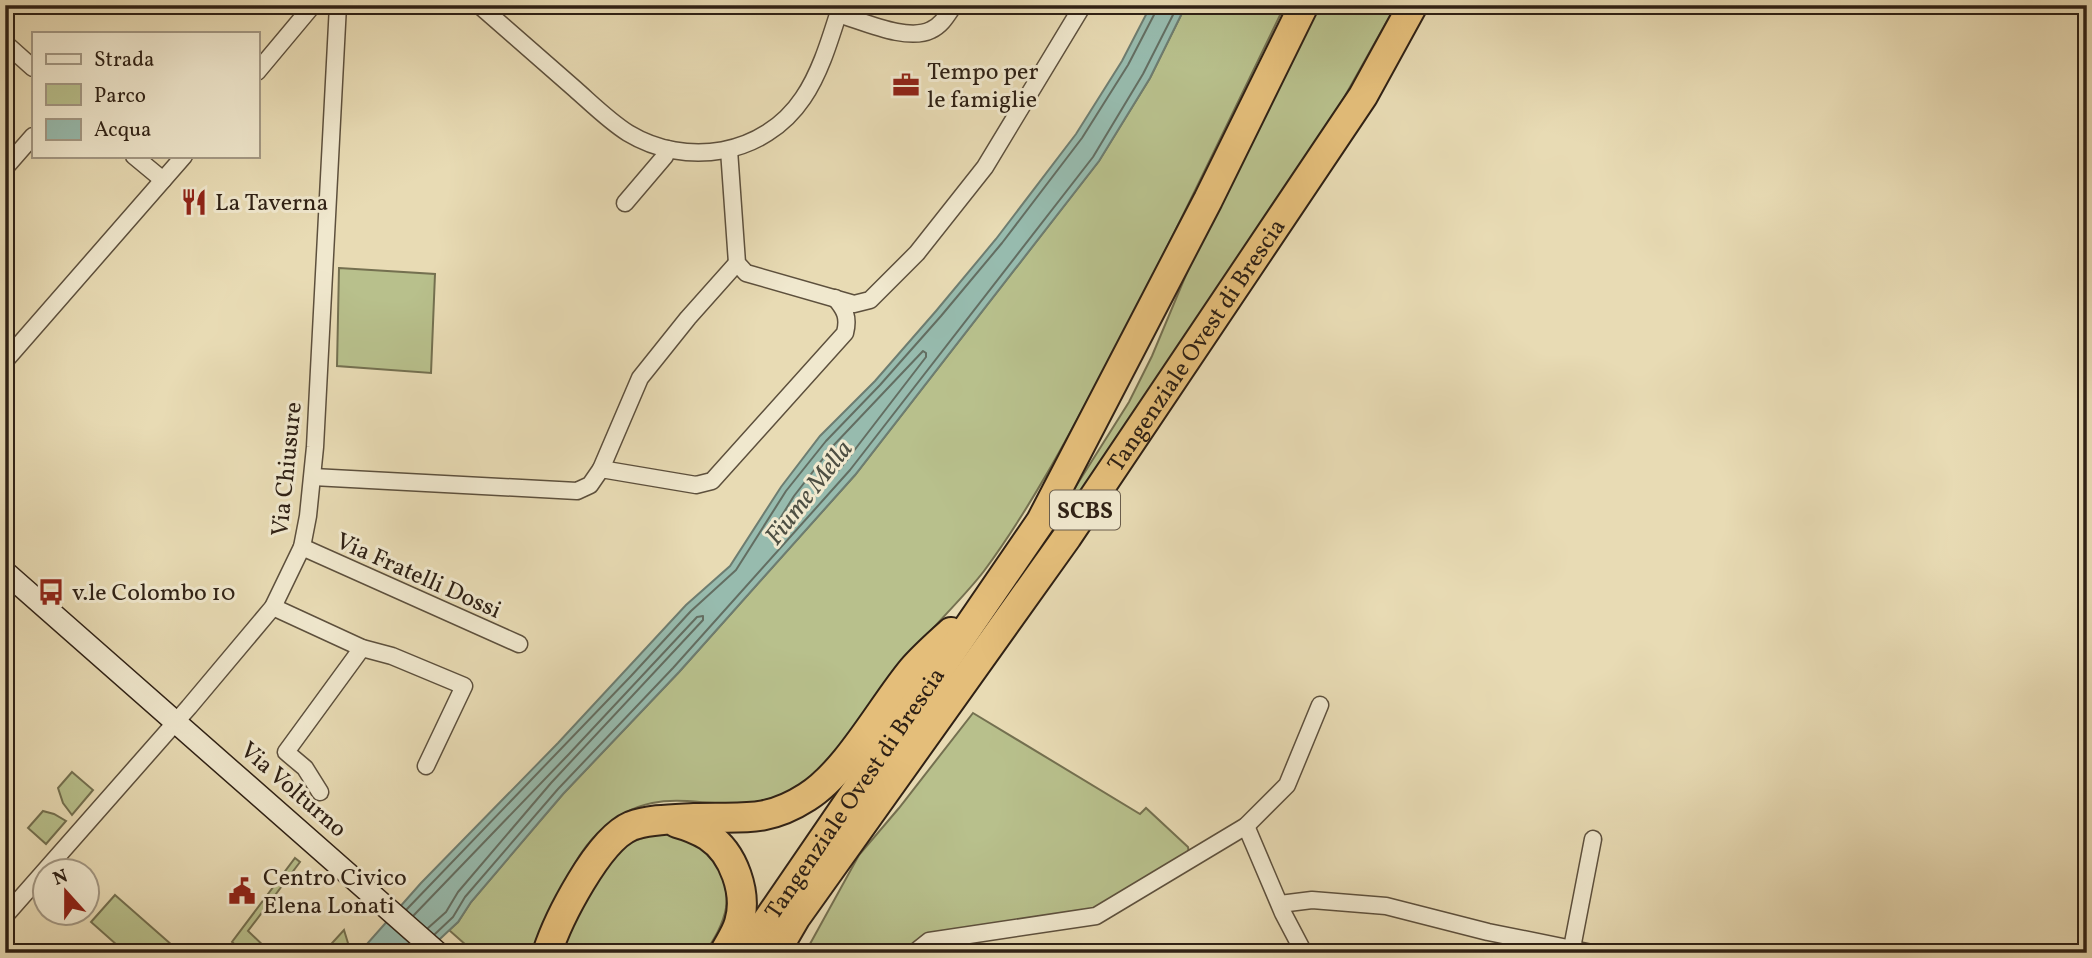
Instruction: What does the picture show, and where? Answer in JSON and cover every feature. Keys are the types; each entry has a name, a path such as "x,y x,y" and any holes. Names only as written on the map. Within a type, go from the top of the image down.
{"highway":[{"name":"Tangenziale Ovest di Brescia","path":"745,953 996,589 1047,509 1208,200 1304,5"},
{"name":"Tangenziale Ovest di Brescia","path":"775,953 796,917 1075,525 1363,96 1413,5"},
{"path":"546,949 587,871 602,849 615,836 631,826 695,818 756,818 788,808 810,796 838,769 914,668 996,589"},
{"path":"671,821 700,832 718,844 728,857 737,878 743,899 741,914 724,953"},
{"path":"785,953 796,917"}],"street":[{"path":"259,70 313,5"},
{"path":"302,21 324,5"},
{"name":"Via Chiusure","path":"5,916 273,607 302,547 313,477 338,5"},
{"path":"479,5 622,129 639,139 667,149 693,153 729,150 760,138 779,125 795,109 813,80 840,10 907,35 922,34 934,29 954,5"},
{"path":"729,150 737,263 746,273 854,304 870,300 916,253 985,167 1083,5"},
{"path":"5,43 32,67"},
{"path":"5,168 32,137"},
{"path":"625,203 665,156 667,149"},
{"path":"136,158 163,180"},
{"path":"5,361 182,158"},
{"path":"313,477 576,491 590,485 601,469 640,378 737,263"},
{"path":"601,469 696,485 712,481 845,332 848,322 845,310 835,298"},
{"name":"Via Fratelli Dossi","path":"302,547 519,644"},
{"name":"Via Volturno","path":"5,572 177,720 439,953"},
{"path":"273,607 362,648 392,656 464,686 426,766"},
{"path":"320,792 305,768 286,752 362,648"},
{"path":"914,953 929,941 1096,916 1246,826 1287,785 1320,705"},
{"path":"1246,826 1304,953"},
{"path":"1572,948 1593,839"},
{"path":"1280,904 1312,900 1386,906 1488,932 1592,953"}],"green space":[{"path":"1186,5 1285,5 1173,236 1088,399 1032,499 984,571 910,656 853,734 807,779 787,792 765,800 742,803 661,802 641,806 621,815 600,831 578,858 531,953 475,953 449,930 563,794 679,672 855,475 1099,161 1150,78"},
{"path":"1315,5 1396,5 1336,112 1061,521 1061,510 1129,402 1152,356 1196,251"},
{"path":"339,268 435,274 431,373 337,366"},
{"path":"973,713 1140,814 1146,808 1188,847 1189,854 1101,907 1087,911 907,953 805,953 859,855"},
{"path":"72,772 93,790 72,815 63,803 58,788"},
{"path":"43,811 66,821 46,844 28,828"},
{"path":"661,833 675,835 700,847 718,868 723,880 726,894 725,914 705,953 556,953 613,856 631,843"},
{"path":"295,858 300,862 248,931 271,953 244,953 232,942"},
{"path":"115,895 181,953 126,953 96,926 102,926 102,910"},
{"path":"344,930 351,953 323,953"}],"water":[{"name":"Fiume Mella","path":"1151,5 1186,5 1150,78 1099,161 855,475 679,672 563,794 471,902 458,922 425,953 359,953 421,883 558,743 686,605 730,566 781,487 820,436 875,381 936,311 996,239 1076,134 1122,61"}],"place":[{"name":"Tempo per le famiglie","path":"906,85"},
{"name":"La Taverna","path":"194,202"},
{"name":"v.le Colombo 10","path":"51,592"},
{"name":"Centro Civico Elena Lonati","path":"242,891"}]}
